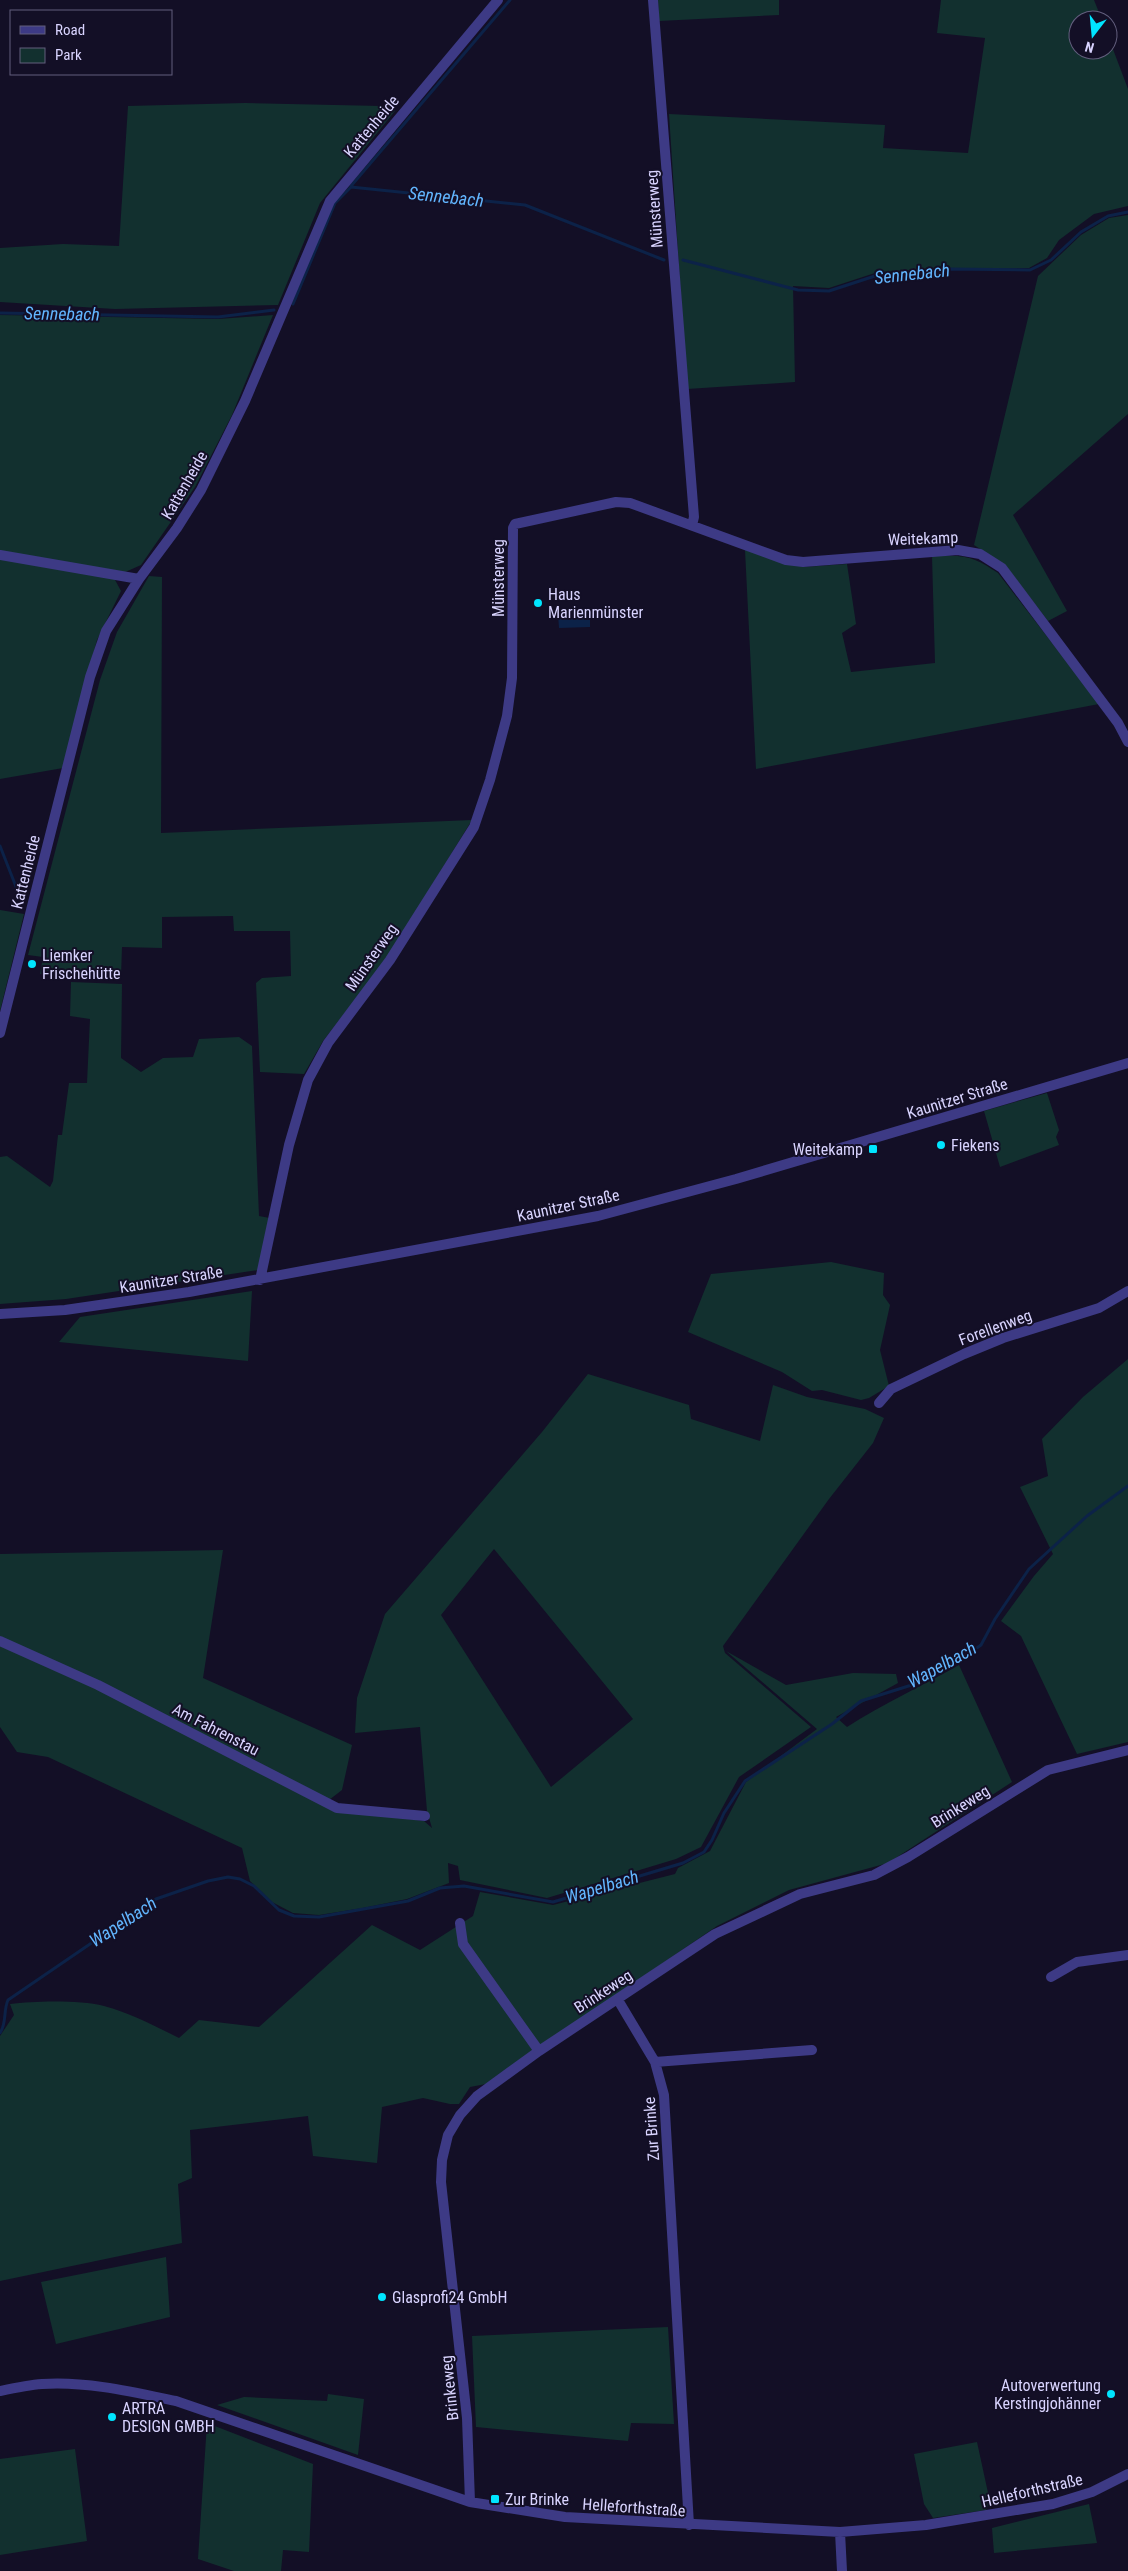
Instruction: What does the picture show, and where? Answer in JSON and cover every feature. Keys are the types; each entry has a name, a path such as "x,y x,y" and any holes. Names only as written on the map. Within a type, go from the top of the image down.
{"street":[{"name":"Kattenheide","path":"0,1033 90,677 106,632 138,579 177,528 205,482 245,401 330,202 498,0"},
{"name":"Münsterweg","path":"260,1280 289,1145 308,1080 328,1042 390,960 474,827 490,780 506,716 512,678 513,528 519,523 616,502 630,503 692,525 694,516 653,0"},
{"name":"Weitekamp","path":"692,525 786,560 803,562 958,550 980,554 1002,568 1118,723 1128,742"},
{"path":"0,554 138,579"},
{"name":"Kaunitzer Straße","path":"0,1314 65,1310 260,1280 598,1216 736,1179 1128,1063"},
{"name":"Forellenweg","path":"879,1403 891,1389 964,1354 1003,1338 1098,1308 1128,1291"},
{"name":"Am Fahrenstau","path":"0,1641 98,1686 337,1808 425,1816"},
{"name":"Brinkeweg","path":"470,2502 467,2418 442,2192 442,2160 448,2134 460,2115 477,2096 538,2051 618,2000 715,1934 800,1894 874,1874 908,1857 1048,1770 1128,1750"},
{"path":"460,1923 463,1944 538,2051"},
{"path":"1051,1977 1077,1962 1128,1955"},
{"name":"Zur Brinke","path":"618,2000 656,2062 664,2095 688,2525"},
{"path":"656,2062 812,2050"},
{"name":"Helleforthstraße","path":"0,2390 44,2384 102,2387 176,2402 470,2502 566,2517 840,2532 926,2525 1045,2506 1092,2492 1128,2474"},
{"path":"840,2532 842,2571"}],"green space":[{"path":"658,0 779,0 779,15 659,21"},
{"path":"941,0 1094,0 1098,10 1068,10 1068,60 1117,60 1128,89 1128,206 1094,214 1059,240 1047,258 1029,268 878,272 829,288 793,286 795,382 687,389 669,114 885,125 883,148 968,153 985,38 937,33"},
{"path":"245,103 381,106 390,107 395,111 320,203 278,305 115,309 0,302 0,248 63,244 119,246 128,106"},
{"path":"1128,215 1128,414 1013,515 1067,611 1048,621 1005,565 974,545 1038,276 1081,235 1109,218"},
{"path":"0,315 218,319 273,315 232,415 195,487 141,565 123,573 0,552"},
{"path":"745,550 804,567 847,564 856,624 842,633 851,672 935,663 932,556 960,556 974,559 998,573 1099,704 756,769"},
{"path":"0,559 114,578 121,591 97,640 63,768 0,779"},
{"path":"149,576 162,577 161,833 472,820 387,958 323,1041 304,1074 260,1072 256,983 262,978 291,976 290,931 234,931 233,916 162,917 162,948 122,947 121,976 40,974 43,957 28,955 100,680 117,632"},
{"path":"0,910 24,914 0,1011"},
{"path":"71,982 122,984 121,1058 141,1072 163,1058 193,1057 199,1039 239,1037 252,1046 259,1216 275,1219 265,1269 66,1299 0,1304 0,1157 7,1156 50,1187 53,1181 58,1135 62,1135 69,1083 87,1083 90,1019 70,1016"},
{"path":"1047,1093 1059,1130 1056,1137 1059,1145 1000,1167 984,1111"},
{"path":"831,1262 884,1273 883,1295 890,1305 880,1350 889,1386 869,1398 861,1400 822,1390 812,1391 782,1372 688,1332 711,1274"},
{"path":"252,1291 248,1361 59,1342 80,1317"},
{"path":"1128,1359 1128,1742 1077,1754 1021,1636 1001,1621 1034,1576 1053,1554 1020,1487 1048,1476 1042,1439 1083,1397"},
{"path":"588,1374 689,1405 691,1419 760,1441 773,1385 807,1397 865,1409 884,1418 873,1443 829,1499 723,1646 725,1653 811,1727 739,1777 701,1847 676,1859 547,1898 460,1880 458,1866 448,1863 449,1883 407,1899 319,1915 293,1913 272,1902 250,1881 242,1848 48,1757 17,1752 0,1727 0,1554 223,1550 203,1678 352,1745 342,1790 329,1800 336,1810 424,1821 432,1828 427,1811 420,1727 355,1733 357,1698 385,1614 542,1432","holes":["494,1549 633,1719 551,1787 441,1615"]},
{"path":"726,1651 786,1685 853,1673 896,1674 898,1683 836,1717 847,1727 959,1665 1012,1782 888,1863 789,1890 717,1926 486,2084 470,2087 459,2104 423,2098 382,2107 377,2163 313,2156 308,2116 190,2130 192,2178 178,2184 182,2243 0,2281 0,2036 14,2015 10,2004 57,2002 104,2006 152,2024 179,2038 199,2020 259,2027 372,1925 420,1950 473,1916 480,1892 553,1905 675,1874 678,1868 710,1851 746,1782 817,1729"},
{"path":"166,2257 170,2317 56,2344 41,2282"},
{"path":"668,2327 674,2424 631,2423 628,2441 476,2427 472,2336"},
{"path":"328,2394 364,2399 358,2455 217,2405 244,2397 327,2401"},
{"path":"207,2423 313,2464 309,2552 283,2550 281,2571 234,2571 198,2559"},
{"path":"977,2442 990,2502 986,2510 933,2518 924,2504 914,2454"},
{"path":"75,2449 87,2541 0,2555 0,2459"},
{"path":"1089,2504 1097,2543 994,2553 992,2528"}],"water":[{"path":"590,612 590,627 559,628 558,614"}],"waterway":[{"path":"351,186 510,0"},
{"name":"Sennebach","path":"293,304 335,203 351,187 525,205 664,260"},
{"name":"Sennebach","path":"683,260 798,290 829,291 878,275 950,269 1030,270 1051,260 1081,232 1108,216 1128,212"},
{"name":"Sennebach","path":"0,313 218,317 274,310"},
{"path":"0,846 22,902"},
{"name":"Wapelbach","path":"0,2033 4,2025 8,2000 156,1899 208,1881 228,1877 240,1879 254,1886 279,1910 294,1916 319,1917 408,1901 440,1888 464,1886 553,1902 683,1863 704,1852 712,1840 724,1813 745,1781 832,1724 861,1701 918,1683 961,1659 981,1645 995,1619 1029,1569 1087,1516 1128,1486"}],"place":[{"name":"Haus Marienmünster","path":"538,603"},
{"name":"Liemker Frischehütte","path":"32,964"},
{"name":"Fiekens","path":"941,1145"},
{"name":"Weitekamp","path":"873,1149"},
{"name":"Glasprofi24 GmbH","path":"382,2297"},
{"name":"Autoverwertung Kerstingjohänner","path":"1111,2394"},
{"name":"ARTRA DESIGN GMBH","path":"112,2417"},
{"name":"Zur Brinke","path":"495,2499"}]}
